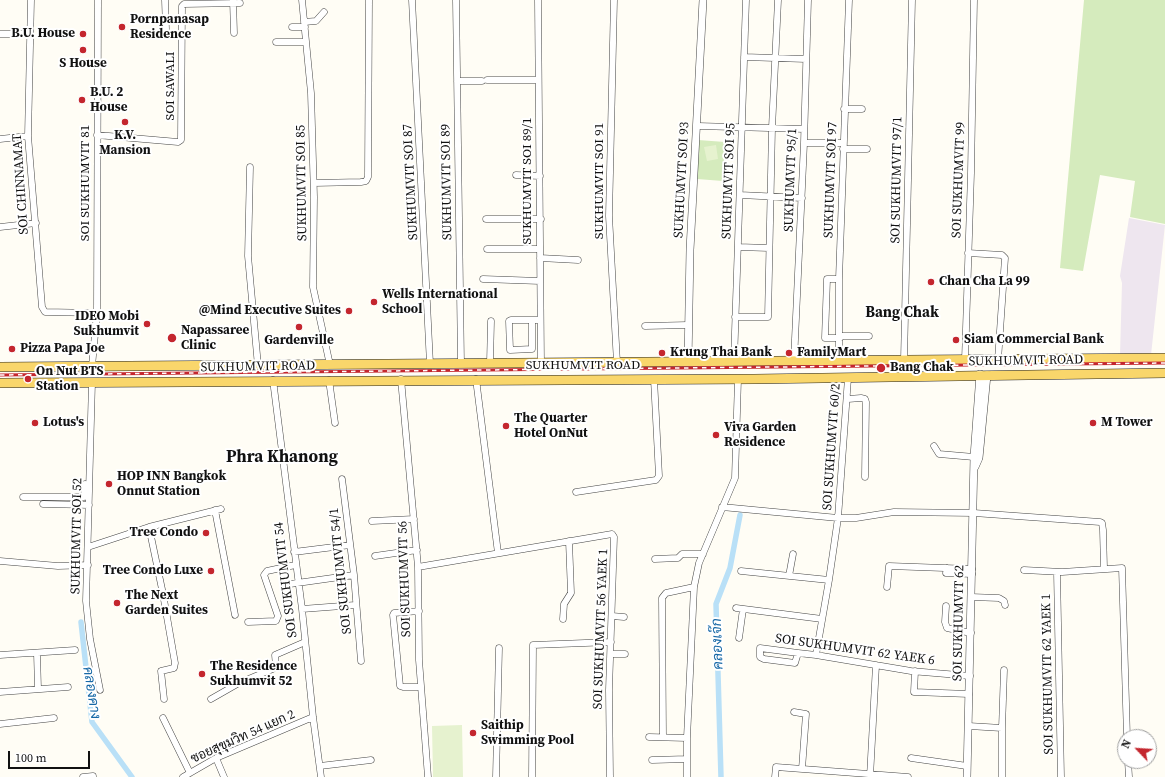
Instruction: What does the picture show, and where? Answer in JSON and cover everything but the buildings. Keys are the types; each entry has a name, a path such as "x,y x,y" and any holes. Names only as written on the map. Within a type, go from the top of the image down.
{"main road":[{"name":"SUKHUMVIT ROAD","path":"0,367 1165,358"},
{"path":"984,374 985,360"},
{"path":"494,363 499,379"},
{"path":"92,366 92,382"},
{"name":"SUKHUMVIT ROAD","path":"0,383 401,379 738,379 848,378 984,374 1165,373"}],"street":[{"name":"SOI CHINNAMAT","path":"31,0 28,136 43,310 45,312 97,313"},
{"name":"SOI SUKHUMVIT 81","path":"92,366 97,313 98,0"},
{"path":"165,0 166,29"},
{"name":"SUKHUMVIT SOI 85","path":"302,0 311,93 314,183 313,287 330,365"},
{"path":"314,183 361,182 366,181 368,177 369,0"},
{"name":"SUKHUMVIT SOI 87","path":"412,0 430,364"},
{"name":"SUKHUMVIT SOI 89","path":"456,0 461,363"},
{"name":"SUKHUMVIT SOI 89/1","path":"538,0 541,362"},
{"name":"SUKHUMVIT SOI 91","path":"614,0 609,216 617,363"},
{"name":"SUKHUMVIT SOI 93","path":"688,362 688,325 703,0"},
{"name":"SUKHUMVIT SOI 95","path":"734,362 746,0"},
{"path":"735,317 768,317 774,58 778,0"},
{"name":"SUKHUMVIT 95/1","path":"794,361 802,198 808,0"},
{"name":"SUKHUMVIT SOI 97","path":"839,361 840,337 838,279 849,0"},
{"name":"SOI SUKHUMVIT 97/1","path":"904,360 912,0"},
{"name":"SOI SUKHUMVIT 99","path":"965,360 974,0"},
{"path":"233,2 234,32"},
{"name":"SOI SAWALI","path":"97,135 178,142 181,140 182,6 184,4 240,3"},
{"path":"292,27 316,21 324,12"},
{"path":"0,34 30,34"},
{"path":"276,42 306,42"},
{"path":"744,57 806,59"},
{"path":"457,81 538,80"},
{"path":"844,109 862,109"},
{"path":"698,126 804,129"},
{"path":"0,139 28,136"},
{"path":"804,143 867,149"},
{"path":"250,167 248,256 258,366"},
{"path":"516,175 540,176"},
{"path":"740,195 802,198"},
{"path":"486,219 541,219"},
{"path":"0,227 36,223"},
{"path":"738,247 769,248"},
{"path":"487,249 540,249"},
{"path":"968,253 1002,254 1005,258 998,360"},
{"path":"540,258 578,260"},
{"path":"483,279 540,281"},
{"path":"838,279 827,279 825,338 869,336"},
{"path":"532,320 532,349 510,350 509,321 511,320 532,320 540,320"},
{"path":"491,321 494,363"},
{"path":"645,326 688,325"},
{"name":"SOI SUKHUMVIT 62","path":"967,777 975,469 974,457 984,374"},
{"name":"SOI SUKHUMVIT 62","path":"975,469 979,458 984,374"},
{"name":"SOI SUKHUMVIT 60/2","path":"816,655 830,580 838,518 848,398 848,378"},
{"name":"SOI SUKHUMVIT 56","path":"401,379 417,550 421,687 428,777"},
{"path":"476,379 498,553"},
{"path":"576,492 656,480 659,476 654,379"},
{"path":"687,777 687,738 694,588 699,564 735,478 738,379"},
{"name":"SOI SUKHUMVIT 54","path":"273,380 295,565 302,609 312,717 321,777"},
{"path":"329,380 335,424"},
{"name":"SUKHUMVIT SOI 52","path":"92,382 87,623 100,690"},
{"path":"848,398 861,398 865,399 866,402 864,477"},
{"path":"934,446 939,454 974,457"},
{"name":"SOI SUKHUMVIT 54/1","path":"342,479 354,575 355,605 361,661"},
{"path":"23,497 84,497 85,484"},
{"path":"43,504 89,505"},
{"path":"722,507 838,518 856,518 894,512 974,514 1100,522 1103,530 1104,568"},
{"path":"88,547 149,527 218,510 235,615"},
{"path":"372,521 414,519"},
{"path":"149,527 175,663 174,668 161,672 164,699"},
{"name":"SOI SUKHUMVIT 56 YAEK 1","path":"418,567 610,534 614,537 609,690 610,777"},
{"path":"563,619 564,604 571,593 569,541"},
{"path":"294,552 350,545"},
{"path":"375,556 417,550"},
{"path":"655,559 678,558 682,554 703,554"},
{"path":"789,576 793,554"},
{"path":"0,561 36,565 88,565"},
{"path":"248,622 271,622 278,619 264,575 267,571 295,565"},
{"path":"887,588 889,566 946,568 972,572"},
{"path":"1024,570 1057,572 1120,567 1123,569 1127,729"},
{"path":"741,571 830,580"},
{"name":"SOI SUKHUMVIT 62 YAEK 1","path":"1057,572 1061,777"},
{"path":"290,584 354,575"},
{"path":"663,737 662,598 666,593 694,588"},
{"path":"971,597 999,598 1004,601 1005,605"},
{"path":"302,609 355,605"},
{"path":"946,606 945,622 947,628 971,632"},
{"path":"739,638 739,608 822,619"},
{"path":"419,611 394,613 393,615 400,686 421,687"},
{"path":"612,616 624,617"},
{"path":"211,699 239,683 275,668 275,655 305,642"},
{"path":"532,777 533,645 611,642"},
{"path":"496,777 499,648"},
{"name":"SOI SUKHUMVIT 62 YAEK 6","path":"798,653 795,663 764,660 760,657 760,648 816,655 916,671 970,676"},
{"path":"0,655 74,650"},
{"path":"37,653 38,689"},
{"path":"611,654 625,654"},
{"path":"870,776 876,665"},
{"path":"1002,777 1004,670"},
{"path":"916,671 914,692 970,694"},
{"path":"0,692 68,686"},
{"path":"794,712 806,714 802,769"},
{"name":"ซอยสุขุมวิท 54 แยก 2","path":"183,777 216,758 312,717"},
{"path":"0,724 54,718"},
{"path":"163,718 190,773"},
{"path":"968,726 1002,728"},
{"path":"649,737 687,738"},
{"path":"216,758 224,777"},
{"path":"912,758 967,766"},
{"path":"652,760 687,759"},
{"path":"320,766 371,760"},
{"path":"776,777 776,767 870,776 908,777"},
{"path":"83,777 93,776"}],"shaded area":[{"path":"1129,218 1165,225 1151,355 1120,355 1122,283 1120,276"}],"green space":[{"path":"1084,0 1165,0 1165,224 1130,217 1135,181 1100,175 1083,271 1060,268"},
{"path":"698,140 725,142 723,181 697,179"},
{"path":"716,145 718,159 707,161 704,147"},
{"path":"462,725 463,777 433,777 432,726"}],"waterway":[{"name":"คลองเจ๊ก","path":"721,777 716,604 730,568 740,515"},
{"name":"คลองคาง","path":"81,622 92,722 132,777"}],"railway":[{"path":"0,375 1165,363"}],"place":[{"name":"Pornpanasap Residence","path":"122,27"},
{"name":"B.U. House","path":"83,34"},
{"name":"S House","path":"83,50"},
{"name":"B.U. 2 House","path":"82,100"},
{"name":"K.V. Mansion","path":"125,122"},
{"name":"Chan Cha La 99","path":"931,282"},
{"name":"Wells International School","path":"374,302"},
{"name":"@Mind Executive Suites","path":"349,311"},
{"name":"IDEO Mobi Sukhumvit","path":"147,324"},
{"name":"Gardenville","path":"299,327"},
{"name":"Napassaree Clinic","path":"172,338"},
{"name":"Siam Commercial Bank","path":"956,340"},
{"name":"Pizza Papa Joe","path":"12,349"},
{"name":"Krung Thai Bank","path":"662,353"},
{"name":"FamilyMart","path":"789,353"},
{"name":"Bang Chak","path":"881,368"},
{"name":"On Nut BTS Station","path":"28,379"},
{"name":"Lotus's","path":"35,423"},
{"name":"M Tower","path":"1093,423"},
{"name":"The Quarter Hotel OnNut","path":"506,426"},
{"name":"Viva Garden Residence","path":"716,435"},
{"name":"HOP INN Bangkok Onnut Station","path":"109,484"},
{"name":"Tree Condo","path":"206,533"},
{"name":"Tree Condo Luxe","path":"211,571"},
{"name":"The Next Garden Suites","path":"117,603"},
{"name":"The Residence Sukhumvit 52","path":"202,674"},
{"name":"Saithip Swimming Pool","path":"473,733"}],"district":[{"name":"Bang Chak","path":"902,313"},
{"name":"Phra Khanong","path":"282,458"}]}
